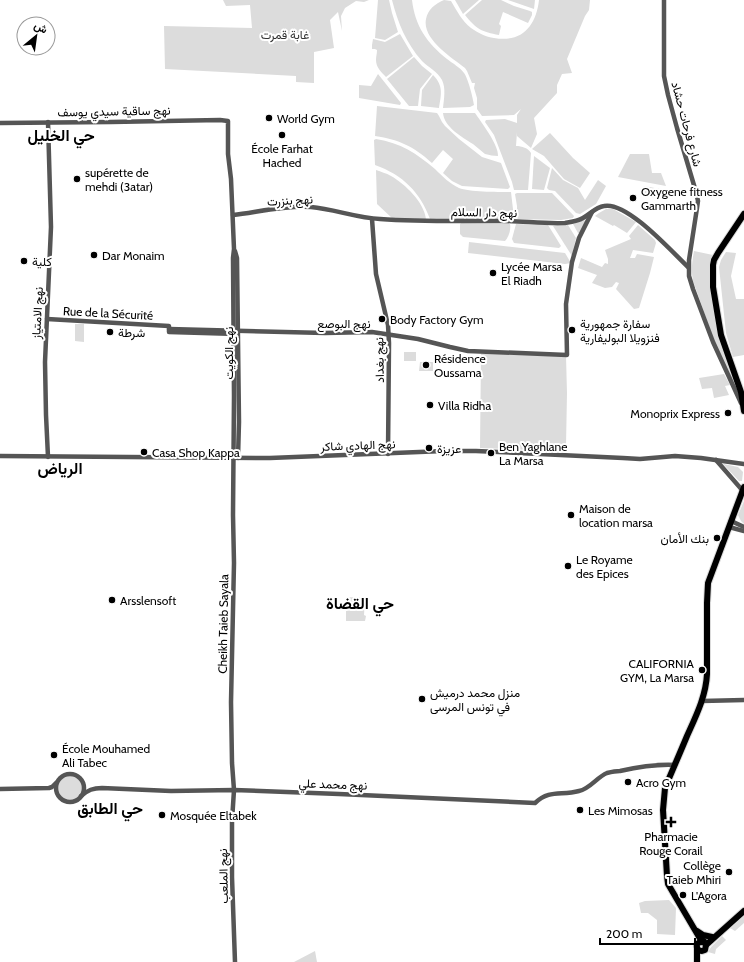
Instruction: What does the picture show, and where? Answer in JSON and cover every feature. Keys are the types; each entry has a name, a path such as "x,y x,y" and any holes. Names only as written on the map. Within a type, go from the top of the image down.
{"main road":[{"path":"744,214 718,253 713,265 713,288 721,335 741,392 744,410"},
{"path":"735,388 736,377"},
{"path":"701,962 702,945 696,930 668,884 663,817 664,794 665,788 702,702 707,684 708,583 743,489"},
{"path":"697,962 702,945 744,911"},
{"path":"692,923 702,945"},
{"path":"696,930 703,935 714,936"}],"street":[{"name":"شارع فرحات حشاد","path":"664,0 664,76 698,201 688,267 690,282 713,342 744,410"},
{"name":"نهج ساقية سيدي يوسف","path":"0,123 228,121"},
{"name":"نهج الكويت","path":"228,121 228,154 231,179 234,249 237,258 236,457"},
{"name":"نهج الامتياز","path":"48,122 51,227 45,358 48,456"},
{"name":"نهج دار السلام","path":"372,219 565,223 582,219 600,207 607,205 616,207 632,216 688,267"},
{"name":"نهج بنزرت","path":"232,215 288,207 310,207 324,208 372,219"},
{"name":"نهج البوصع","path":"236,332 362,332 418,339 450,348 468,351 567,355 566,304 572,262 579,238 592,212"},
{"name":"نهج بغداد","path":"372,219 376,274 389,335 390,364 388,454"},
{"name":"Rue de la Sécurité","path":"47,319 169,329 236,332"},
{"name":"نهج الهادي شاكر","path":"0,456 283,458 476,451 623,458 675,456 744,464"},
{"name":"Cheikh Taieb Sayala","path":"234,790 231,702 234,563 233,515 236,457"},
{"path":"716,460 743,489"},
{"path":"730,524 744,527"},
{"path":"730,524 744,531"},
{"path":"702,702 744,700"},
{"name":"نهج محمد علي","path":"94,788 171,791 234,790 535,803 544,796 551,794 583,790 607,773 633,768 675,765"},
{"path":"0,789 52,787 62,776 68,774 76,775 82,781 94,788"},
{"path":"81,796 84,788 82,781"},
{"path":"56,783 56,792 59,797"},
{"path":"42,788 51,791 63,800 70,802 77,800 94,788"},
{"name":"نهج الملعب","path":"234,790 232,822 232,877 235,962"}],"green space":[{"name":"غابة قمرت","path":"223,0 369,0 364,2 356,1 345,8 341,16 342,31 338,12 330,20 334,48 314,52 314,83 296,82 296,76 165,69 164,26 252,28 250,5 226,6"},
{"path":"378,0 389,0 398,32 385,40 375,38"},
{"path":"392,0 412,0 416,18 423,33 440,53 461,69 466,76 474,105 470,107 443,108 444,90 442,80 422,61 411,47 400,25"},
{"path":"444,0 451,1 462,19 474,30 488,37 504,39 512,38 526,31 535,18 539,0 590,0 589,10 567,59 572,73 562,74 557,85 557,93 534,118 537,134 531,148 517,136 517,132 516,146 525,148 531,153 528,190 514,190 494,135 485,122 486,120 505,119 517,123 517,115 521,109 514,115 482,116 477,109 477,98 474,88 475,83 472,83 465,68 445,53 428,34 426,19 428,12 435,5"},
{"path":"455,0 479,0 463,14"},
{"path":"482,0 501,0 530,11 532,12 532,15 528,23 503,12 499,24 501,26 499,35 488,33 476,27 465,15"},
{"path":"508,0 535,0 534,9"},
{"path":"400,34 413,56 386,77 377,65 377,50 372,49 373,39 385,42"},
{"path":"414,57 432,74 420,89 418,106 409,106 387,79"},
{"path":"378,74 401,103 400,105 359,98 359,85 371,86"},
{"path":"433,75 439,83 441,91 439,108 421,106 422,90"},
{"path":"377,106 437,113 445,126 482,157 501,163 510,187 508,189 462,186 452,181 443,173 453,159 443,150 432,163 419,152 406,145 375,136"},
{"path":"443,113 475,113 493,140 498,151 498,156 485,154 459,135 447,123"},
{"path":"550,133 573,158 590,173 580,188 564,179 544,156 532,149"},
{"path":"376,139 393,143 408,150 421,158 449,182 459,188 476,191 511,192 514,218 430,219 426,209 416,193 402,179 375,165 374,140"},
{"path":"630,154 649,154 652,173 661,173 666,186 618,177"},
{"path":"534,156 550,168 544,190 532,189"},
{"path":"552,168 563,180 578,188 585,200 598,180 606,186 596,204 580,214 576,213 555,191 547,188"},
{"path":"376,170 391,176 408,189 422,206 426,219 393,219 377,204"},
{"path":"644,186 660,189 663,194 663,199 643,196"},
{"path":"552,193 574,216 573,218 561,220 518,219 515,194"},
{"path":"606,209 613,209 636,222 627,233 595,216"},
{"path":"584,220 586,222 580,233 578,233 573,224"},
{"path":"461,223 510,224 510,231 505,241 463,237 460,234"},
{"path":"516,224 548,225 561,246 559,248 514,243 512,239"},
{"path":"568,225 576,238 572,256 553,226"},
{"path":"638,225 655,240 656,243 653,253 633,250 630,258 635,258 637,254 654,257 639,308 634,309 616,289 619,283 616,282 612,287 605,288 592,283 597,275 578,268 581,258 602,267 605,263 608,264 605,250 631,239 629,236"},
{"path":"469,242 565,253 571,263 565,264 468,253"},
{"path":"694,251 713,255 710,268 710,278 734,378 733,381 715,343 693,281 692,266"},
{"path":"726,252 736,253 731,276 736,299 744,299 744,355 733,357 726,333 719,267"},
{"path":"75,324 84,324 84,342 75,341"},
{"path":"404,352 416,352 416,361 404,361"},
{"path":"481,354 566,356 566,446 559,453 542,448 531,450 480,448"},
{"path":"420,362 433,362 433,371 419,371"},
{"path":"724,374 730,385 725,386 729,395 714,398 712,388 702,389 699,378"},
{"path":"723,464 738,467 743,472 742,481 739,481"},
{"path":"744,501 744,524 738,515"},
{"path":"346,597 365,598 365,621 346,621"},
{"path":"70,776 78,780 82,788 78,796 70,800 62,796 58,788 62,780"},
{"path":"669,900 676,908 675,935 657,934 657,920 648,913 641,913 639,903 645,901"},
{"path":"744,914 744,923 735,931 730,928"},
{"path":"722,936 726,940 716,949 715,954 708,952 711,947"},
{"path":"315,951 317,962 294,962"}],"place":[{"name":"World Gym","path":"269,118"},
{"name":"École Farhat Hached","path":"282,135"},
{"name":"supérette de mehdi (3atar)","path":"77,179"},
{"name":"Oxygene fitness Gammarth","path":"633,198"},
{"name":"Dar Monaim","path":"94,255"},
{"name":"كلية","path":"24,261"},
{"name":"Lycée Marsa El Riadh","path":"493,273"},
{"name":"Body Factory Gym","path":"382,319"},
{"name":"سفارة جمهورية فنزويلا البوليفارية","path":"572,330"},
{"name":"شرطة","path":"110,332"},
{"name":"Résidence Oussama","path":"426,365"},
{"name":"Villa Ridha","path":"430,405"},
{"name":"Monoprix Express","path":"728,413"},
{"name":"عزيزة","path":"429,448"},
{"name":"Casa Shop Kappa","path":"144,452"},
{"name":"Ben Yaghlane La Marsa","path":"491,453"},
{"name":"Maison de location marsa","path":"571,515"},
{"name":"بنك الأمان","path":"717,538"},
{"name":"Le Royame des Epices","path":"568,566"},
{"name":"Arsslensoft","path":"112,600"},
{"name":"CALIFORNIA GYM, La Marsa","path":"702,670"},
{"name":"منزل محمد درميش في تونس المرسى","path":"422,699"},
{"name":"École Mouhamed Ali Tabec","path":"54,755"},
{"name":"Acro Gym","path":"628,782"},
{"name":"Les Mimosas","path":"580,810"},
{"name":"Mosquée Eltabek","path":"162,815"},
{"name":"Pharmacie Rouge Corail","path":"671,822"},
{"name":"Collège Taieb Mhiri","path":"729,872"},
{"name":"L'Agora","path":"683,895"}],"district":[{"name":"حي الخليل","path":"61,135"},
{"name":"الرياض","path":"60,468"},
{"name":"حي القضاة","path":"360,603"},
{"name":"حي الطابق","path":"110,808"}]}
